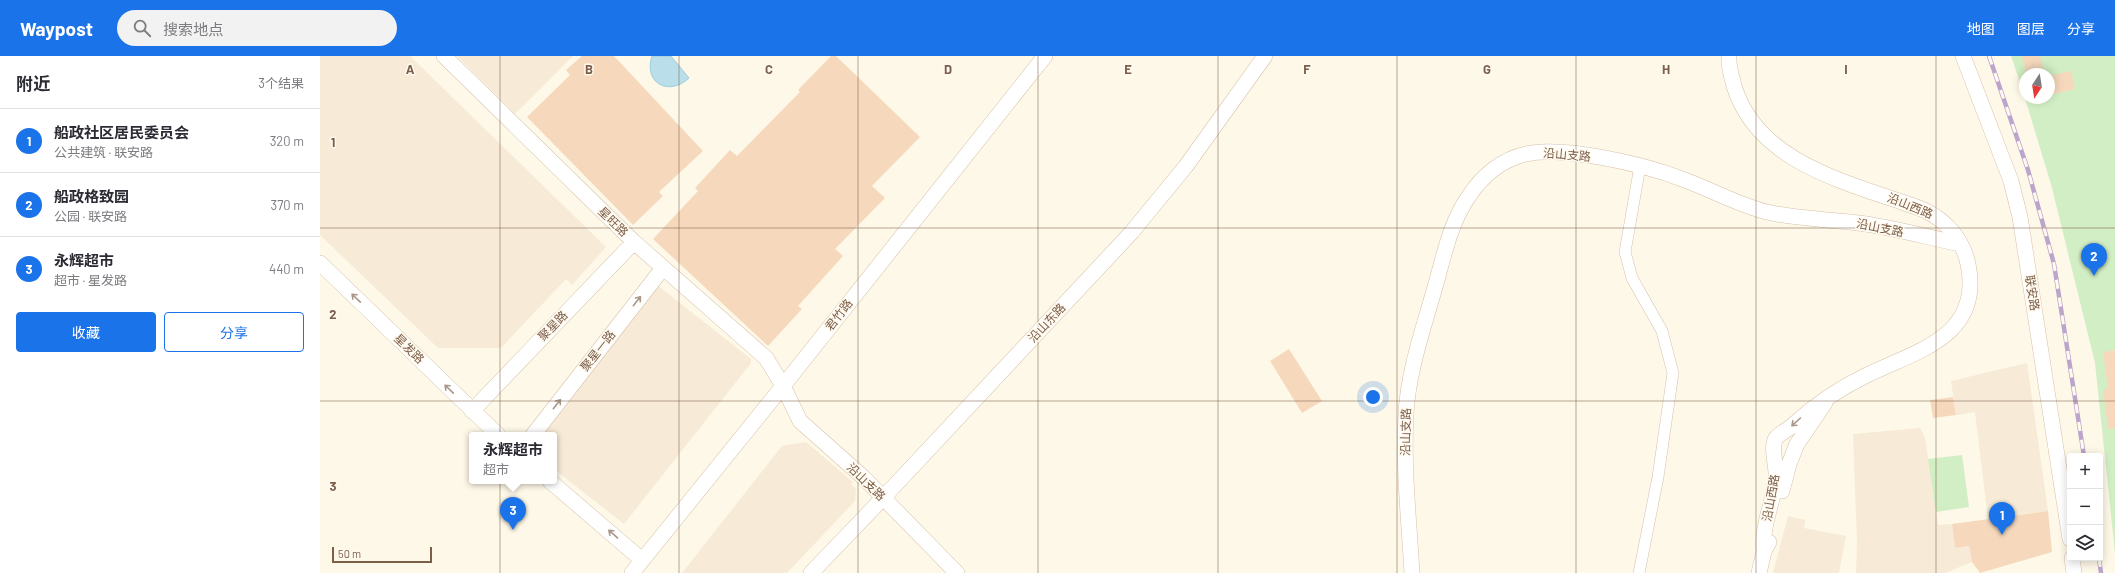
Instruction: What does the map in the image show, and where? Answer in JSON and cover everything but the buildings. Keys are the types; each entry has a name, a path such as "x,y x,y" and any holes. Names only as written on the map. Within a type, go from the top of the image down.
{"street":[{"name":"星旺路","path":"444,56 634,242 766,358 783,386"},
{"name":"君竹路","path":"632,573 783,386 1045,56"},
{"name":"沿山东路","path":"811,573 883,498 1158,202 1186,166 1265,56"},
{"name":"沿山西路","path":"1729,56 1730,71 1737,94 1751,122 1764,136 1781,149 1817,170 1931,213 1948,227 1960,244 1969,270 1969,291 1963,313 1952,329 1924,350 1868,374 1816,404 1776,438 1774,448 1776,477 1763,540 1764,551"},
{"name":"联安路","path":"1963,56 2011,181 2020,217 2068,525"},
{"name":"沿山支路","path":"1412,573 1405,453 1407,396 1417,351 1449,239 1463,205 1473,190 1493,170 1508,160 1527,154 1560,152 1640,166 1681,178 1751,207 1770,213 1858,223 1960,244"},
{"path":"1639,573 1658,477 1673,373 1662,330 1632,278 1625,252 1640,166"},
{"name":"聚星路","path":"472,411 634,242"},
{"name":"星发路","path":"320,263 495,432"},
{"name":"聚星一路","path":"535,432 663,268"},
{"name":"沿山支路","path":"783,386 800,421 863,477 957,573"},
{"name":"沿山西路","path":"1758,573 1764,551 1769,541 1792,454 1801,437 1823,409 1827,399"},
{"path":"1774,448 1780,456 1786,457 1792,454"},
{"path":"553,484 642,560"},
{"path":"2072,561 2074,573"}],"shaded area":[{"path":"320,56 410,56 606,247 572,285 566,279 501,348 438,348 320,235"},
{"path":"457,56 573,56 515,114"},
{"path":"657,285 751,359 751,363 624,524 557,471 557,432 541,432"},
{"path":"2027,363 2048,511 1988,519 1975,412 1956,415 1951,381"},
{"path":"1920,428 1925,438 1938,525 1952,524 1955,548 1969,546 1972,562 1945,573 1856,573 1857,542 1853,434"},
{"path":"806,442 853,482 851,484 856,489 855,501 787,573 682,573 782,446"},
{"path":"1788,516 1805,520 1804,528 1846,536 1839,573 1773,573"}],"green space":[{"path":"2011,56 2115,56 2115,553 2095,363 2052,188 2027,104 2055,104 2055,68 2019,68 2019,79"},
{"path":"1962,455 1969,507 1936,512 1928,459"}],"water":[{"path":"652,56 671,56 689,78 681,84 674,86 666,87 660,84 654,80 651,74 650,65"}],"railway":[{"path":"1989,56 2028,170 2054,264 2084,453"},
{"path":"2099,561 2101,573"}],"place":[{"name":"船政格致园","path":"2094,276"},
{"name":"永辉超市","path":"513,530"},
{"name":"船政社区居民委员会","path":"2002,535"}]}
